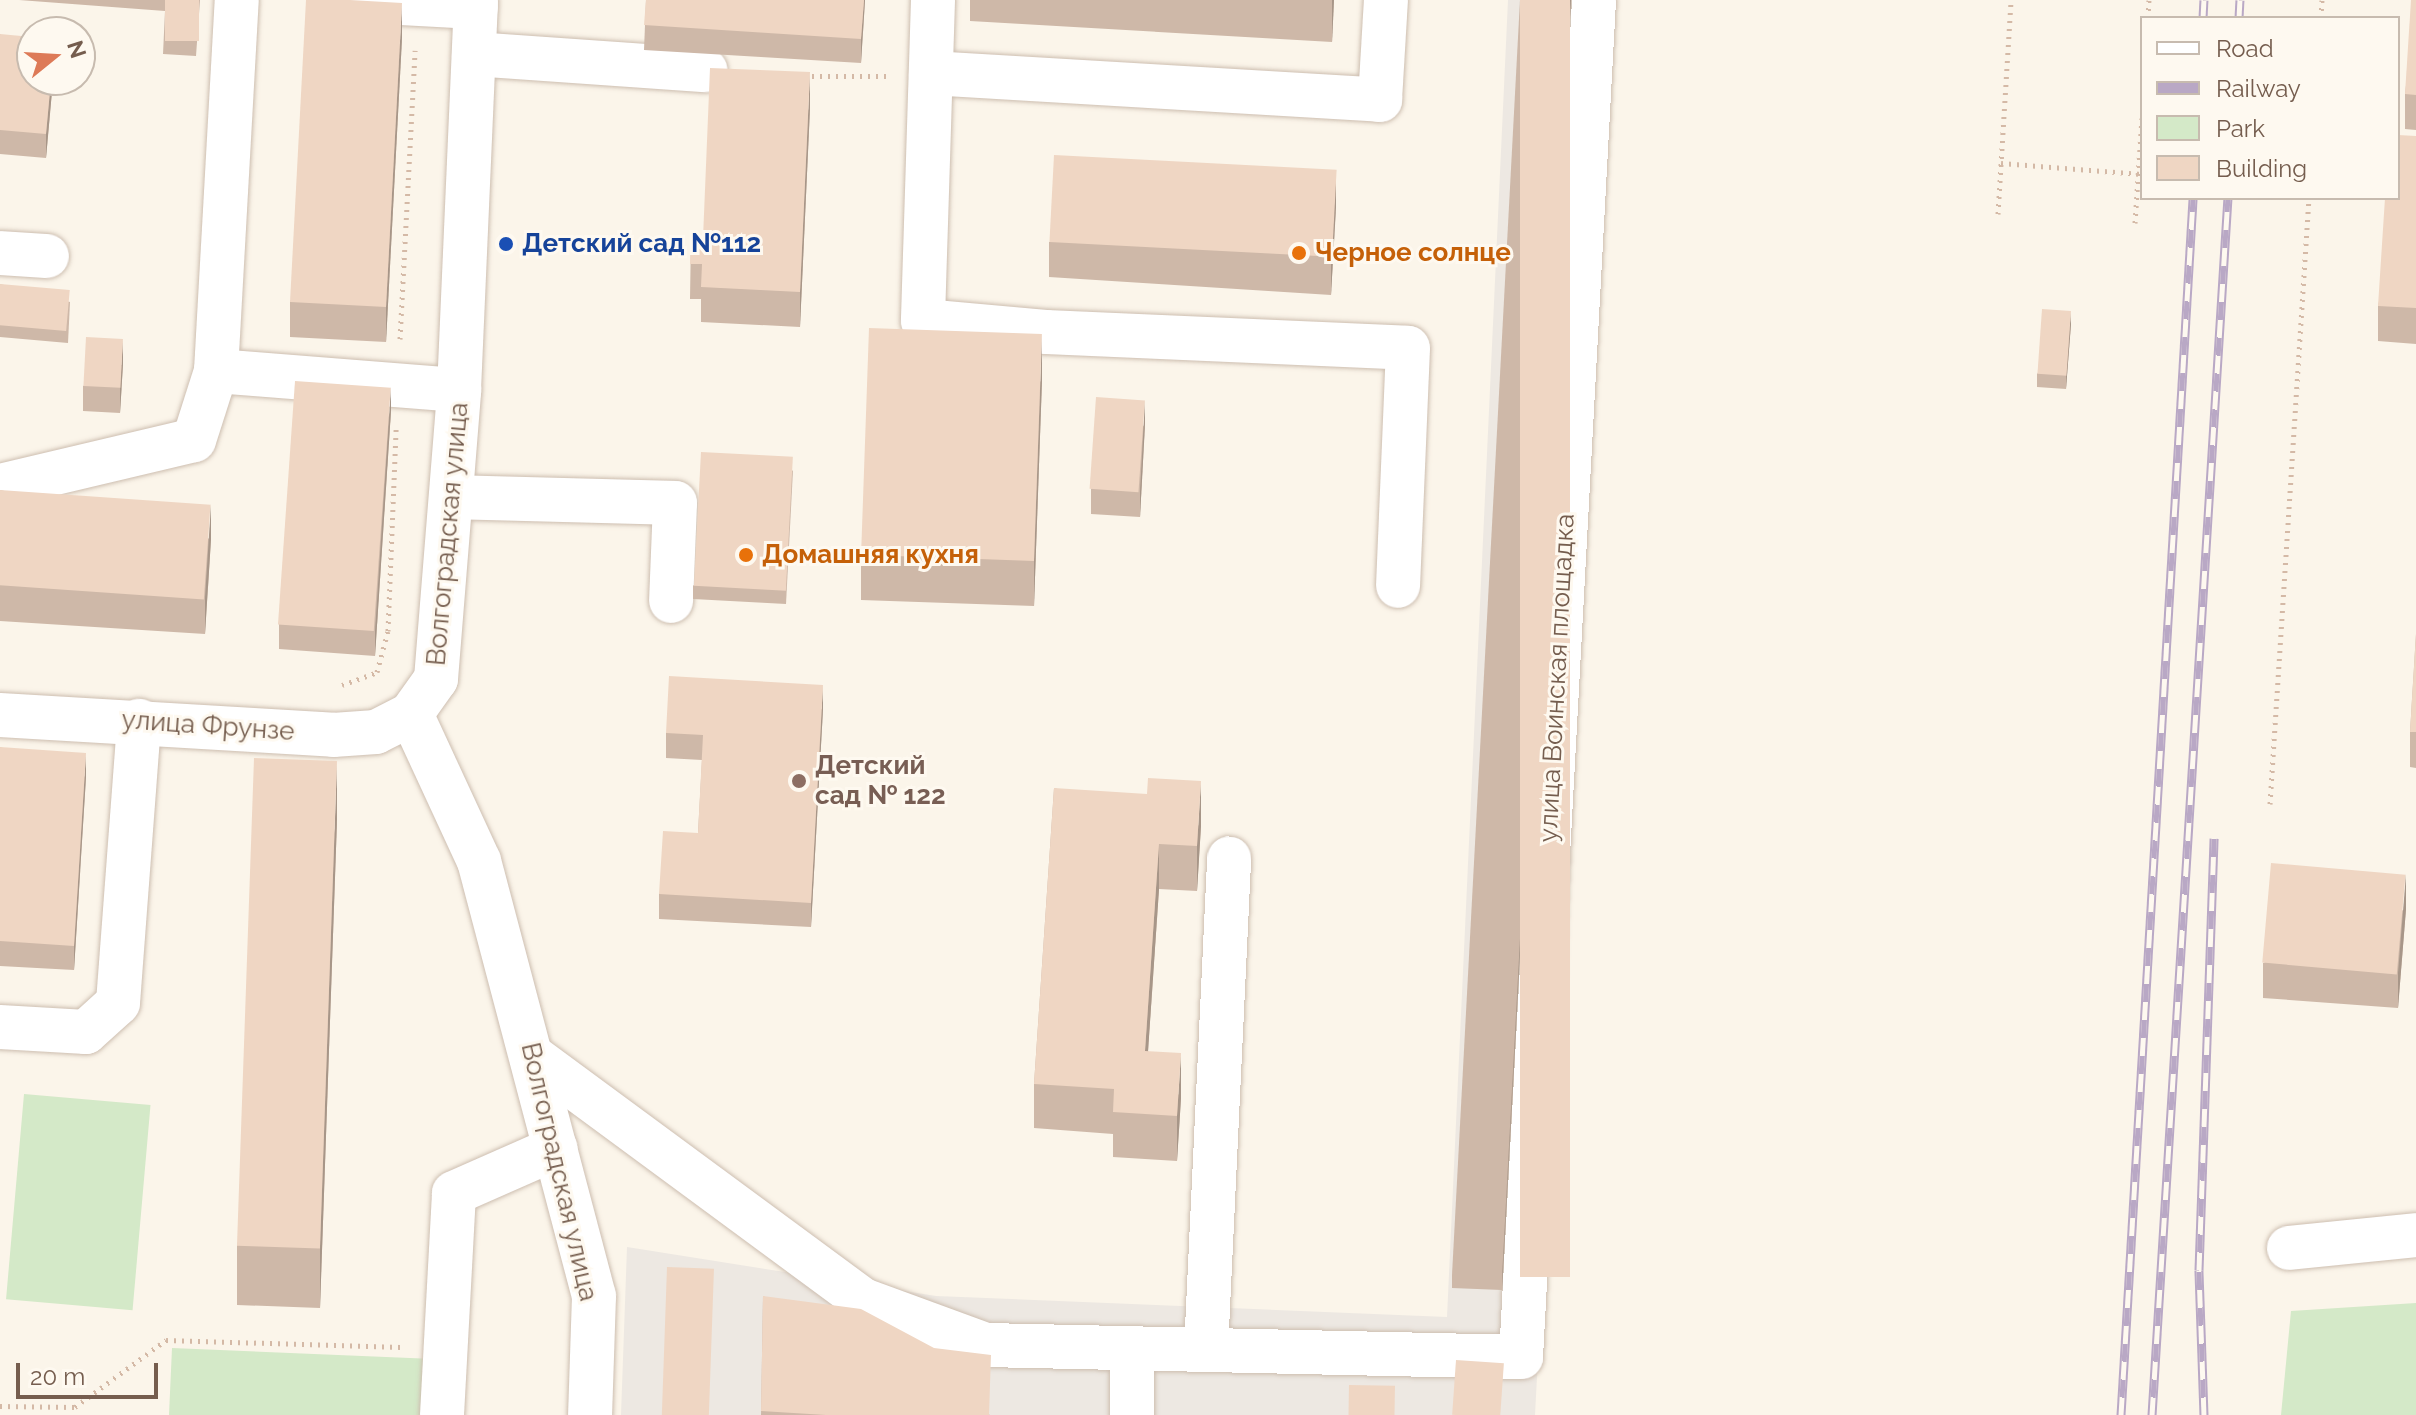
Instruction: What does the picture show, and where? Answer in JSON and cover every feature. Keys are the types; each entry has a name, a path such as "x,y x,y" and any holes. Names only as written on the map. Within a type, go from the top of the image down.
{"street":[{"path":"0,486 194,440 216,371 237,0"},
{"path":"345,0 476,4"},
{"path":"933,0 923,321 1046,332 1408,348 1398,586"},
{"path":"931,73 1380,100 1386,0"},
{"name":"улица Воинская площадка","path":"1206,1350 1521,1357 1594,0"},
{"name":"Волгоградская улица","path":"476,4 459,390 436,679 411,714 479,861 594,1296 590,1415"},
{"path":"474,54 705,70"},
{"path":"0,253 47,256"},
{"path":"216,371 459,390"},
{"path":"452,497 675,503 671,601"},
{"name":"улица Фрунзе","path":"0,715 333,735 376,732 411,714"},
{"path":"0,1027 86,1032 118,1003 139,721"},
{"path":"532,1056 863,1300 986,1345 1206,1350 1229,859"},
{"path":"442,1415 454,1193 556,1148"},
{"path":"2289,1248 2416,1235"},
{"path":"1132,1348 1132,1415"}],"path":[{"path":"1998,214 2011,0"},
{"path":"796,75 857,79 931,73"},
{"path":"2001,163 2140,174 2135,223"},
{"path":"2270,804 2309,200"},
{"path":"0,1406 75,1407 166,1340 446,1348"}],"shaded area":[{"path":"1508,0 1610,0 1535,1415 621,1415 627,1247 936,1296 1447,1317"}],"green space":[{"path":"24,1094 151,1105 133,1310 6,1299"},
{"path":"2416,1303 2416,1415 2281,1415 2291,1311"},
{"path":"172,1348 434,1359 432,1415 169,1415"}],"building":[{"path":"165,0 199,0 199,41 165,41"},
{"path":"306,0 402,3 386,307 290,302"},
{"path":"646,0 864,0 861,39 644,25"},
{"path":"1520,0 1570,0 1570,1277 1520,1277"},
{"path":"2411,0 2416,0 2416,95 2405,94"},
{"path":"0,34 16,36 16,96 50,96 46,134 0,130"},
{"path":"710,68 810,72 800,292 701,287 702,264 690,264 691,237 703,238"},
{"path":"2400,135 2416,136 2416,308 2378,306 2385,200 2400,200"},
{"path":"1054,155 1337,170 1332,257 1049,242"},
{"path":"0,284 70,290 66,331 0,325"},
{"path":"2042,309 2071,311 2066,376 2037,374"},
{"path":"869,328 1042,334 1034,561 861,555"},
{"path":"86,337 123,339 120,388 83,386"},
{"path":"295,381 391,388 374,631 278,624"},
{"path":"1096,397 1145,400 1138,492 1090,489"},
{"path":"701,452 793,457 786,591 694,586"},
{"path":"0,490 210,505 204,599 0,585"},
{"path":"2416,634 2416,732 2410,732"},
{"path":"669,676 823,685 811,903 659,894 663,831 698,833 703,735 666,733"},
{"path":"0,747 86,753 74,946 0,941"},
{"path":"254,758 337,761 320,1249 237,1246"},
{"path":"1148,778 1201,781 1197,846 1159,844 1145,1051 1181,1053 1177,1116 1113,1112 1114,1089 1034,1084 1054,788 1147,794"},
{"path":"2271,863 2405,875 2397,974 2262,963"},
{"path":"667,1267 714,1269 709,1415 662,1415"},
{"path":"763,1296 861,1309 934,1348 991,1355 989,1415 826,1415 761,1411"},
{"path":"1456,1360 1504,1363 1500,1415 1452,1415"},
{"path":"1349,1385 1395,1386 1394,1415 1348,1415"}],"railway":[{"path":"2203,16 2204,0"},
{"path":"2239,16 2240,0"},
{"path":"2121,1415 2193,200"},
{"path":"2152,1415 2228,200"},
{"path":"2204,1415 2199,1270 2214,838"}],"place":[{"name":"Детский сад №112","path":"506,244"},
{"name":"Черное солнце","path":"1299,253"},
{"name":"Домашняя кухня","path":"746,555"},
{"name":"Детский сад № 122","path":"799,781"}]}
